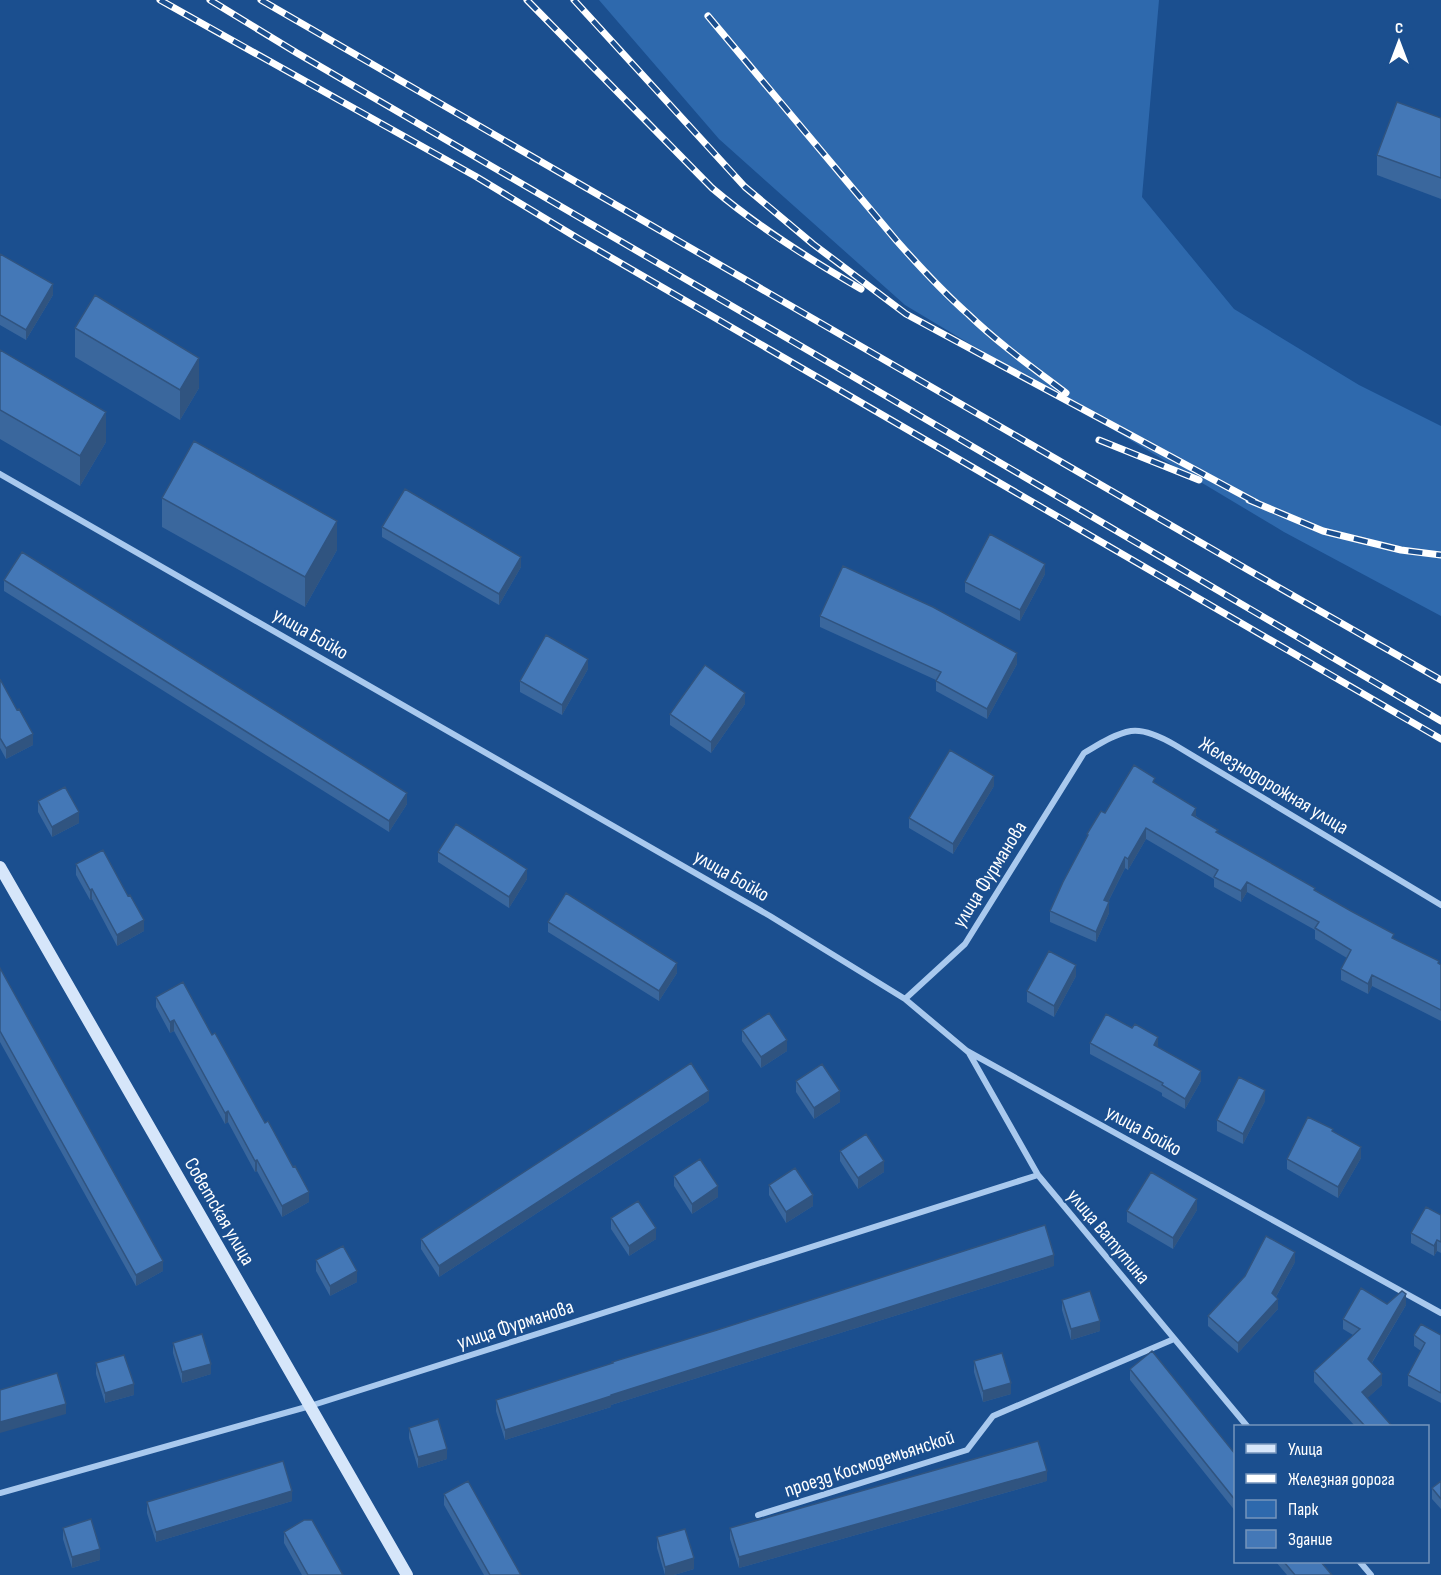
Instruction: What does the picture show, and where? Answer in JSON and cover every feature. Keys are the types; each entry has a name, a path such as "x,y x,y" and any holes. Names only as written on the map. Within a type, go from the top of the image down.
{"street":[{"name":"улица Бойко","path":"0,474 759,910 905,999 968,1051 1441,1313"},
{"name":"Железнодорожная улица","path":"1084,753 1109,739 1132,731 1157,735 1441,905"},
{"name":"улица Фурманова","path":"905,999 965,944 1084,753"},
{"name":"Советская улица","path":"0,867 407,1575"},
{"name":"улица Ватутина","path":"968,1051 1038,1175 1246,1425"},
{"name":"улица Фурманова","path":"0,1494 310,1406 1038,1175"},
{"name":"проезд Космодемьянской","path":"758,1515 966,1450 993,1416 1174,1339"},
{"path":"1361,1563 1371,1575"}],"green space":[{"path":"599,0 1159,0 1142,197 1234,309 1359,385 1441,426 1441,616 1284,532 905,305 719,139"}],"building":[{"path":"1397,102 1441,118 1441,178 1377,155"},
{"path":"0,254 53,284 26,330 0,315"},
{"path":"95,295 199,358 180,390 75,328"},
{"path":"0,350 106,412 80,456 0,410"},
{"path":"194,441 337,521 305,577 162,498"},
{"path":"405,489 521,557 499,594 382,527"},
{"path":"990,534 1045,564 1020,610 965,582"},
{"path":"22,552 407,793 389,821 4,580"},
{"path":"843,566 933,607 1017,653 987,709 936,681 941,672 820,616"},
{"path":"546,635 588,659 562,705 520,681"},
{"path":"705,665 745,693 711,742 670,714"},
{"path":"0,679 33,734 6,748 0,738"},
{"path":"950,750 994,776 953,844 909,818"},
{"path":"1134,765 1155,778 1153,782 1196,808 1192,815 1218,830 1216,832 1394,934 1392,938 1439,961 1441,965 1441,1010 1372,975 1368,984 1341,969 1351,950 1315,928 1319,922 1247,882 1241,891 1214,877 1218,870 1146,828 1128,859 1125,857 1104,900 1109,902 1096,932 1050,911 1087,834 1101,811 1105,813"},
{"path":"65,787 79,812 52,827 38,801"},
{"path":"456,824 527,869 509,897 438,852"},
{"path":"103,850 144,920 117,935 76,864"},
{"path":"566,893 677,963 659,991 548,922"},
{"path":"1049,951 1076,965 1054,1006 1027,991"},
{"path":"0,968 163,1261 136,1275 0,1031"},
{"path":"183,982 212,1035 215,1033 265,1123 268,1121 309,1192 282,1206 228,1111 225,1113 174,1020 170,1022 156,997"},
{"path":"769,1013 787,1040 761,1057 742,1030"},
{"path":"1106,1014 1132,1028 1135,1024 1158,1037 1154,1045 1201,1071 1185,1099 1162,1085 1163,1083 1090,1043"},
{"path":"691,1063 709,1091 439,1266 421,1239"},
{"path":"822,1064 840,1091 814,1108 796,1081"},
{"path":"1239,1077 1265,1090 1243,1134 1217,1120"},
{"path":"1308,1117 1333,1129 1332,1131 1361,1147 1338,1187 1287,1159"},
{"path":"866,1134 884,1161 858,1178 840,1151"},
{"path":"700,1159 718,1186 692,1204 674,1176"},
{"path":"795,1168 813,1195 786,1212 769,1185"},
{"path":"1151,1172 1197,1199 1173,1238 1127,1211"},
{"path":"638,1201 656,1228 629,1246 611,1218"},
{"path":"1426,1207 1441,1215 1441,1242 1437,1240 1434,1246 1411,1233"},
{"path":"1045,1225 1054,1255 505,1430 496,1400"},
{"path":"1266,1236 1295,1252 1272,1293 1278,1299 1238,1343 1208,1316 1245,1276"},
{"path":"343,1246 357,1271 330,1286 316,1260"},
{"path":"1361,1288 1387,1304 1402,1291 1406,1294 1368,1359 1382,1374 1362,1392 1391,1425 1364,1425 1314,1371 1360,1329 1343,1319"},
{"path":"1090,1291 1100,1321 1071,1329 1062,1300"},
{"path":"1421,1324 1441,1335 1441,1393 1408,1375 1425,1343 1414,1335"},
{"path":"202,1334 211,1364 182,1372 173,1343"},
{"path":"1152,1351 1234,1453 1234,1499 1130,1369"},
{"path":"1002,1353 1011,1383 983,1391 974,1361"},
{"path":"124,1355 134,1384 105,1393 96,1363"},
{"path":"57,1373 66,1404 0,1422 0,1390"},
{"path":"438,1419 447,1449 418,1457 409,1428"},
{"path":"1038,1441 1047,1471 739,1557 730,1528"},
{"path":"283,1461 292,1491 156,1532 147,1502"},
{"path":"468,1481 521,1575 490,1575 444,1494"},
{"path":"1441,1481 1441,1499 1432,1488"},
{"path":"91,1519 100,1549 72,1557 63,1528"},
{"path":"304,1520 312,1520 343,1575 308,1575 284,1532"},
{"path":"685,1529 694,1558 665,1567 657,1537"},
{"path":"1285,1563 1322,1563 1332,1575 1295,1575"}],"railway":[{"path":"160,0 475,176 579,239 1441,739"},
{"path":"210,0 1441,721"},
{"path":"261,0 1441,680"},
{"path":"527,0 712,188 784,242 861,289"},
{"path":"574,0 745,187 813,244 906,314 1257,503"},
{"path":"708,16 896,240 931,278 991,335 1066,393"},
{"path":"1099,440 1199,480"},
{"path":"1249,500 1323,531 1401,550 1441,555"}]}
